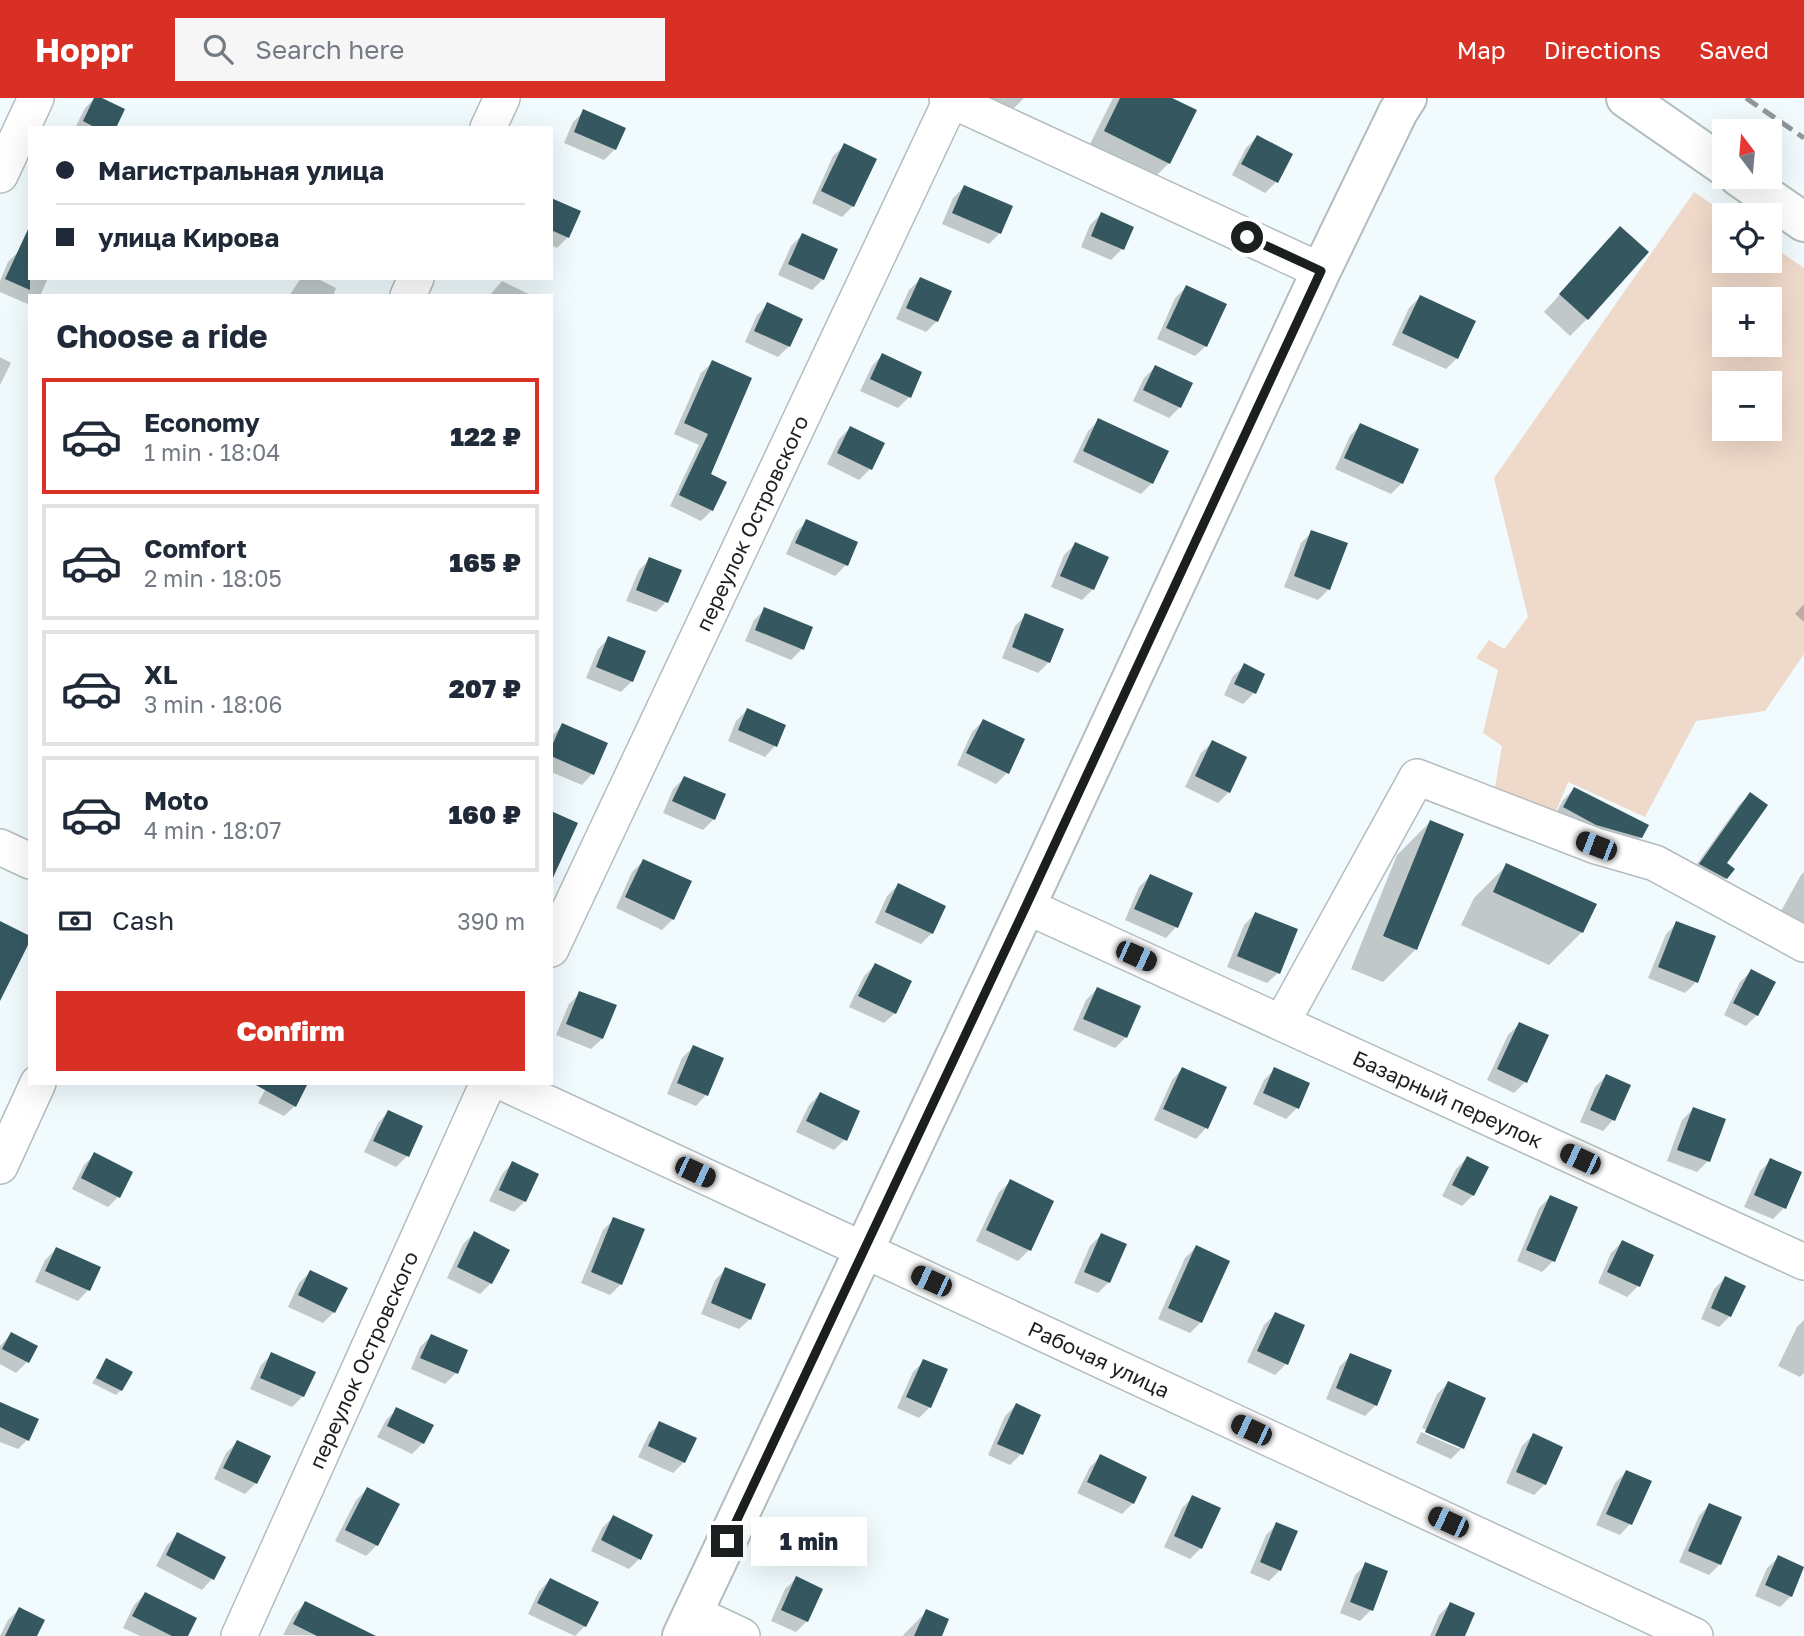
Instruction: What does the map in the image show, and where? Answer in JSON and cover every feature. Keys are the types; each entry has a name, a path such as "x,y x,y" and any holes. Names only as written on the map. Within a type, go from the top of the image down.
{"main road":[{"path":"687,1625 1026,906 1321,271 1407,98"},
{"path":"1626,98 1712,158"},
{"path":"1756,189 1804,222"}],"street":[{"path":"0,175 36,98"},
{"path":"489,126 502,98"},
{"path":"950,99 1321,271"},
{"name":"переулок Островского","path":"553,945 950,99"},
{"path":"1282,1022 1417,777 1596,846 1655,863 1804,944"},
{"path":"0,847 28,860"},
{"name":"Базарный переулок","path":"1026,906 1804,1262"},
{"path":"0,1166 37,1085"},
{"name":"переулок Островского","path":"239,1636 487,1085"},
{"name":"Рабочая улица","path":"508,1085 1695,1636"},
{"path":"687,1625 742,1636"}],"shaded area":[{"path":"1694,192 1712,204 1712,273 1782,273 1782,253 1804,268 1804,654 1765,711 1696,721 1645,817 1568,782 1552,821 1494,793 1502,746 1483,733 1498,670 1476,658 1489,640 1504,649 1528,617 1494,478"}],"building":[{"path":"94,98 102,98 125,109 117,126 92,126 83,121"},
{"path":"1120,98 1172,98 1197,110 1170,164 1104,131"},
{"path":"583,109 626,128 616,150 574,132"},
{"path":"1257,135 1293,154 1278,183 1241,164"},
{"path":"844,143 877,159 854,207 821,191"},
{"path":"964,185 1013,206 1001,234 952,213"},
{"path":"553,199 581,211 569,238 553,231"},
{"path":"1101,212 1134,227 1124,250 1091,236"},
{"path":"1620,226 1649,252 1588,320 1559,294"},
{"path":"28,229 30,290 5,279"},
{"path":"802,233 838,249 824,280 788,264"},
{"path":"920,277 952,291 938,322 906,308"},
{"path":"1186,285 1227,304 1207,347 1166,328"},
{"path":"1420,295 1476,321 1458,359 1402,333"},
{"path":"767,302 803,319 790,347 754,331"},
{"path":"882,353 922,372 911,398 870,379"},
{"path":"712,360 752,378 711,474 727,482 713,511 679,495 708,434 684,423"},
{"path":"1155,365 1193,383 1181,408 1143,390"},
{"path":"1098,418 1169,451 1153,484 1083,451"},
{"path":"1360,423 1419,449 1403,484 1344,458"},
{"path":"850,426 885,443 872,470 837,453"},
{"path":"806,519 858,542 848,566 795,543"},
{"path":"1311,530 1348,543 1330,590 1294,576"},
{"path":"1075,542 1109,557 1094,590 1060,576"},
{"path":"649,557 682,570 668,603 636,590"},
{"path":"764,607 813,627 804,650 755,630"},
{"path":"1025,613 1064,629 1050,663 1012,647"},
{"path":"608,636 646,651 633,682 596,667"},
{"path":"1244,663 1265,674 1256,694 1234,684"},
{"path":"747,708 786,725 777,747 738,730"},
{"path":"983,719 1025,739 1009,774 966,753"},
{"path":"562,723 608,743 594,775 553,757 553,743"},
{"path":"1212,740 1247,757 1230,793 1195,776"},
{"path":"684,776 726,794 715,820 672,801"},
{"path":"1574,787 1649,825 1642,838 1596,825 1563,807"},
{"path":"1750,792 1768,805 1727,863 1735,869 1727,879 1699,864"},
{"path":"553,812 578,823 553,878"},
{"path":"1430,820 1464,834 1417,950 1383,936"},
{"path":"643,859 692,881 674,920 625,897"},
{"path":"1506,863 1597,904 1583,933 1493,892"},
{"path":"1150,874 1193,893 1178,928 1134,909"},
{"path":"898,883 946,906 933,934 885,912"},
{"path":"1255,912 1298,929 1280,974 1237,956"},
{"path":"0,921 28,935 28,945 0,1001"},
{"path":"1676,921 1716,936 1698,983 1658,967"},
{"path":"875,963 912,981 896,1014 858,996"},
{"path":"1751,969 1776,982 1758,1016 1733,1003"},
{"path":"1097,987 1141,1006 1127,1038 1083,1019"},
{"path":"579,991 617,1005 603,1039 566,1024"},
{"path":"1519,1022 1549,1035 1527,1083 1497,1069"},
{"path":"693,1045 724,1058 708,1096 677,1083"},
{"path":"1182,1067 1227,1087 1208,1129 1163,1109"},
{"path":"1274,1067 1310,1083 1299,1109 1263,1093"},
{"path":"1606,1074 1631,1085 1615,1121 1590,1110"},
{"path":"256,1085 307,1085 296,1107"},
{"path":"820,1092 860,1111 847,1141 806,1121"},
{"path":"1693,1107 1726,1119 1710,1162 1677,1150"},
{"path":"388,1110 423,1126 409,1157 373,1141"},
{"path":"94,1152 133,1172 120,1198 81,1178"},
{"path":"1467,1156 1489,1167 1474,1196 1452,1185"},
{"path":"1770,1158 1802,1172 1786,1209 1754,1195"},
{"path":"512,1161 539,1174 526,1202 499,1190"},
{"path":"1010,1179 1054,1201 1031,1251 986,1230"},
{"path":"1550,1195 1578,1207 1555,1262 1526,1250"},
{"path":"613,1217 645,1229 622,1285 591,1272"},
{"path":"474,1231 510,1250 492,1284 457,1267"},
{"path":"1101,1233 1127,1244 1110,1283 1084,1272"},
{"path":"1622,1240 1654,1255 1640,1287 1607,1272"},
{"path":"1196,1245 1230,1261 1202,1323 1168,1308"},
{"path":"56,1247 101,1267 90,1291 45,1271"},
{"path":"725,1267 766,1284 751,1320 711,1303"},
{"path":"310,1270 348,1288 335,1313 298,1295"},
{"path":"1725,1276 1746,1286 1731,1317 1711,1308"},
{"path":"1275,1312 1305,1325 1288,1365 1257,1351"},
{"path":"11,1332 38,1346 29,1363 2,1349"},
{"path":"431,1334 468,1350 458,1374 420,1358"},
{"path":"271,1352 316,1372 304,1397 260,1378"},
{"path":"1350,1353 1392,1370 1377,1406 1336,1388"},
{"path":"106,1358 133,1372 122,1391 96,1378"},
{"path":"923,1359 948,1369 931,1408 906,1397"},
{"path":"1448,1381 1486,1398 1464,1449 1425,1432"},
{"path":"0,1402 39,1419 29,1441 0,1427"},
{"path":"1016,1403 1041,1415 1023,1455 997,1444"},
{"path":"396,1407 434,1425 424,1444 387,1426"},
{"path":"659,1421 697,1438 685,1463 648,1446"},
{"path":"1533,1433 1563,1447 1546,1485 1516,1472"},
{"path":"237,1440 271,1456 257,1484 223,1468"},
{"path":"1100,1454 1147,1477 1134,1504 1087,1482"},
{"path":"1626,1470 1652,1481 1632,1525 1606,1514"},
{"path":"367,1487 400,1504 378,1546 345,1530"},
{"path":"1192,1495 1221,1508 1202,1549 1174,1536"},
{"path":"1709,1503 1742,1517 1721,1565 1688,1551"},
{"path":"613,1515 653,1535 641,1560 601,1540"},
{"path":"1276,1522 1298,1531 1281,1571 1260,1562"},
{"path":"177,1532 226,1557 214,1580 166,1555"},
{"path":"1778,1555 1804,1567 1792,1597 1765,1585"},
{"path":"1365,1562 1388,1571 1373,1611 1350,1602"},
{"path":"796,1576 823,1589 808,1622 781,1610"},
{"path":"550,1578 599,1602 586,1627 537,1603"},
{"path":"145,1592 197,1618 188,1636 172,1636 132,1616"},
{"path":"305,1601 376,1636 317,1636 293,1624"},
{"path":"1450,1602 1475,1613 1465,1636 1435,1636"},
{"path":"19,1607 45,1620 37,1636 5,1636"},
{"path":"926,1609 949,1619 942,1636 914,1636"}],"railway":[{"path":"1746,98 1804,138"}],"route":[{"path":"727,1541 1321,271 1247,237"}]}
